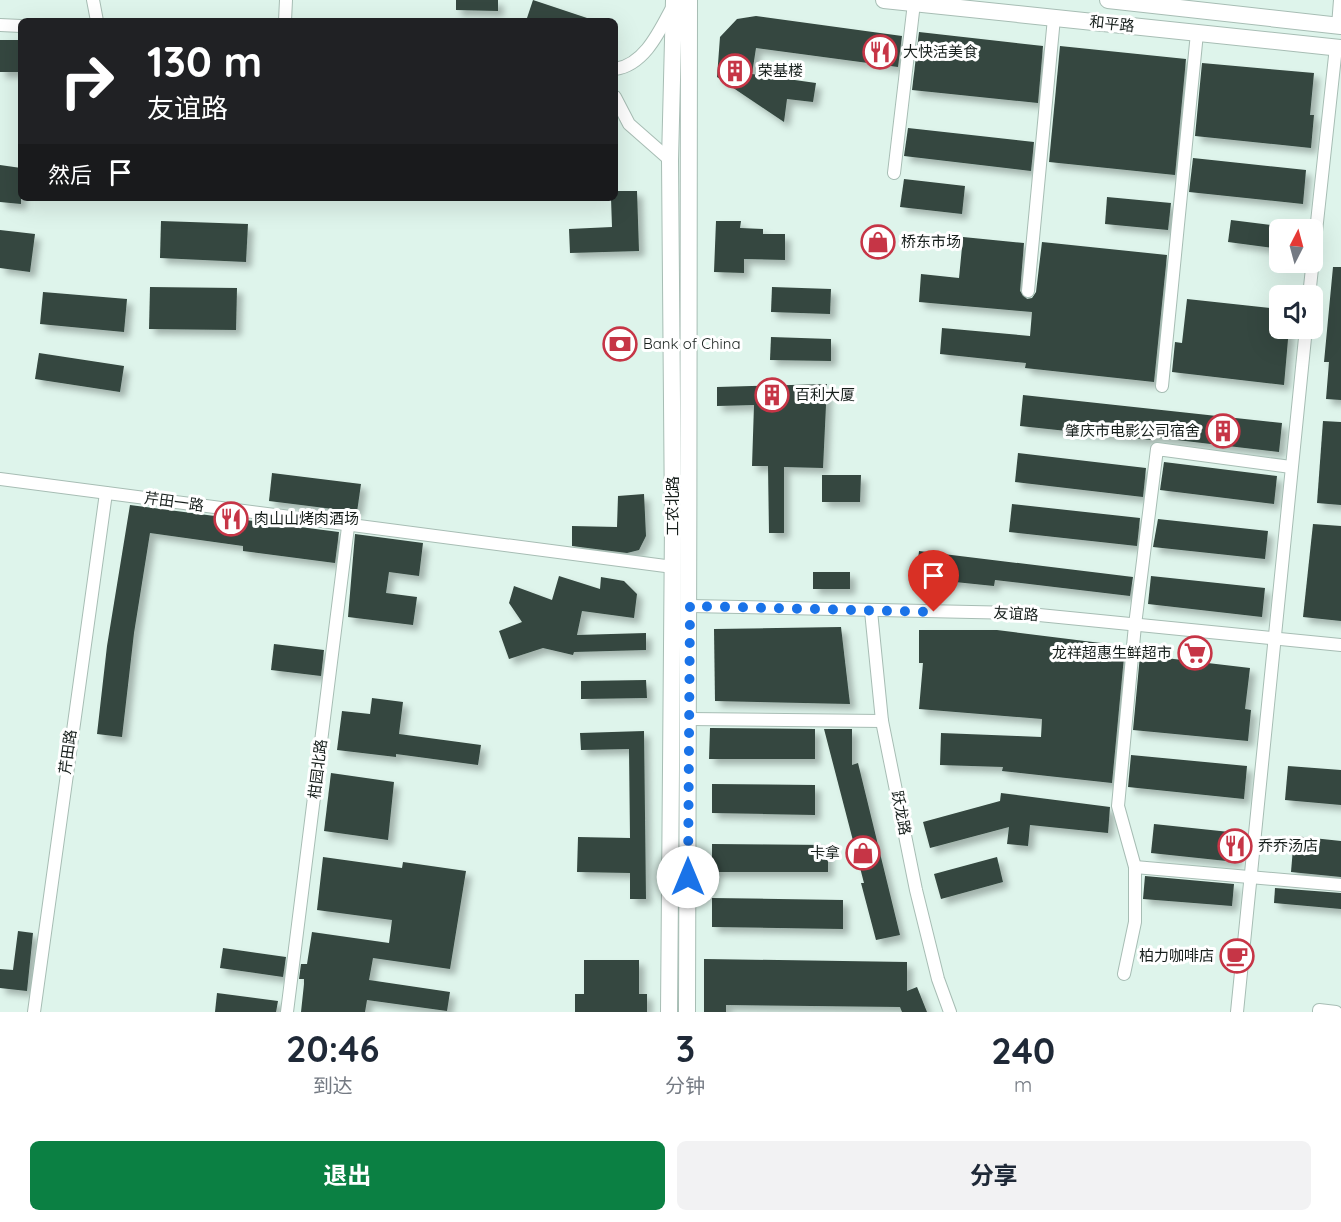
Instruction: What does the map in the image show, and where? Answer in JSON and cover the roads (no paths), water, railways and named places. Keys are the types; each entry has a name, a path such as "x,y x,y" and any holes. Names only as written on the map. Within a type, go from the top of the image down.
{"street":[{"path":"93,0 96,18"},
{"path":"285,18 286,0"},
{"name":"和平路","path":"884,0 1338,47"},
{"name":"和平路","path":"1108,0 1339,26"},
{"path":"1339,26 1340,0"},
{"path":"618,69 624,68 638,59 655,39 679,2"},
{"name":"工农北路","path":"669,1012 672,567 670,160 679,2"},
{"name":"工农北路","path":"679,2 687,302 690,606 687,1012"},
{"path":"894,173 914,3"},
{"path":"1028,291 1054,18"},
{"path":"0,25 18,26"},
{"path":"1162,386 1197,33"},
{"path":"1310,285 1338,47"},
{"path":"618,103 629,124 670,160"},
{"path":"1237,1012 1305,339"},
{"path":"1124,974 1135,922 1135,867 1118,806 1135,625 1156,449 1291,467"},
{"name":"芹田一路","path":"0,479 348,527 672,567"},
{"name":"芹田路","path":"34,1012 106,493"},
{"name":"柑园北路","path":"287,1012 348,527"},
{"name":"友谊路","path":"690,606 1019,613 1341,645"},
{"name":"跃龙路","path":"871,611 882,721 916,890 938,979 950,1012"},
{"path":"689,719 882,721"},
{"path":"1135,867 1341,885"},
{"path":"1319,1012 1319,1010 1336,1012"}],"place":[{"name":"大快活美食","path":"880,52"},
{"name":"荣基楼","path":"735,71"},
{"name":"桥东市场","path":"878,242"},
{"name":"Bank of China","path":"620,344"},
{"name":"百利大厦","path":"772,395"},
{"name":"肇庆市电影公司宿舍","path":"1223,431"},
{"name":"肉山山烤肉酒场","path":"231,519"},
{"name":"龙祥超惠生鲜超市","path":"1195,653"},
{"name":"乔乔汤店","path":"1235,846"},
{"name":"卡拿","path":"863,853"},
{"name":"柏力咖啡店","path":"1237,956"}]}
